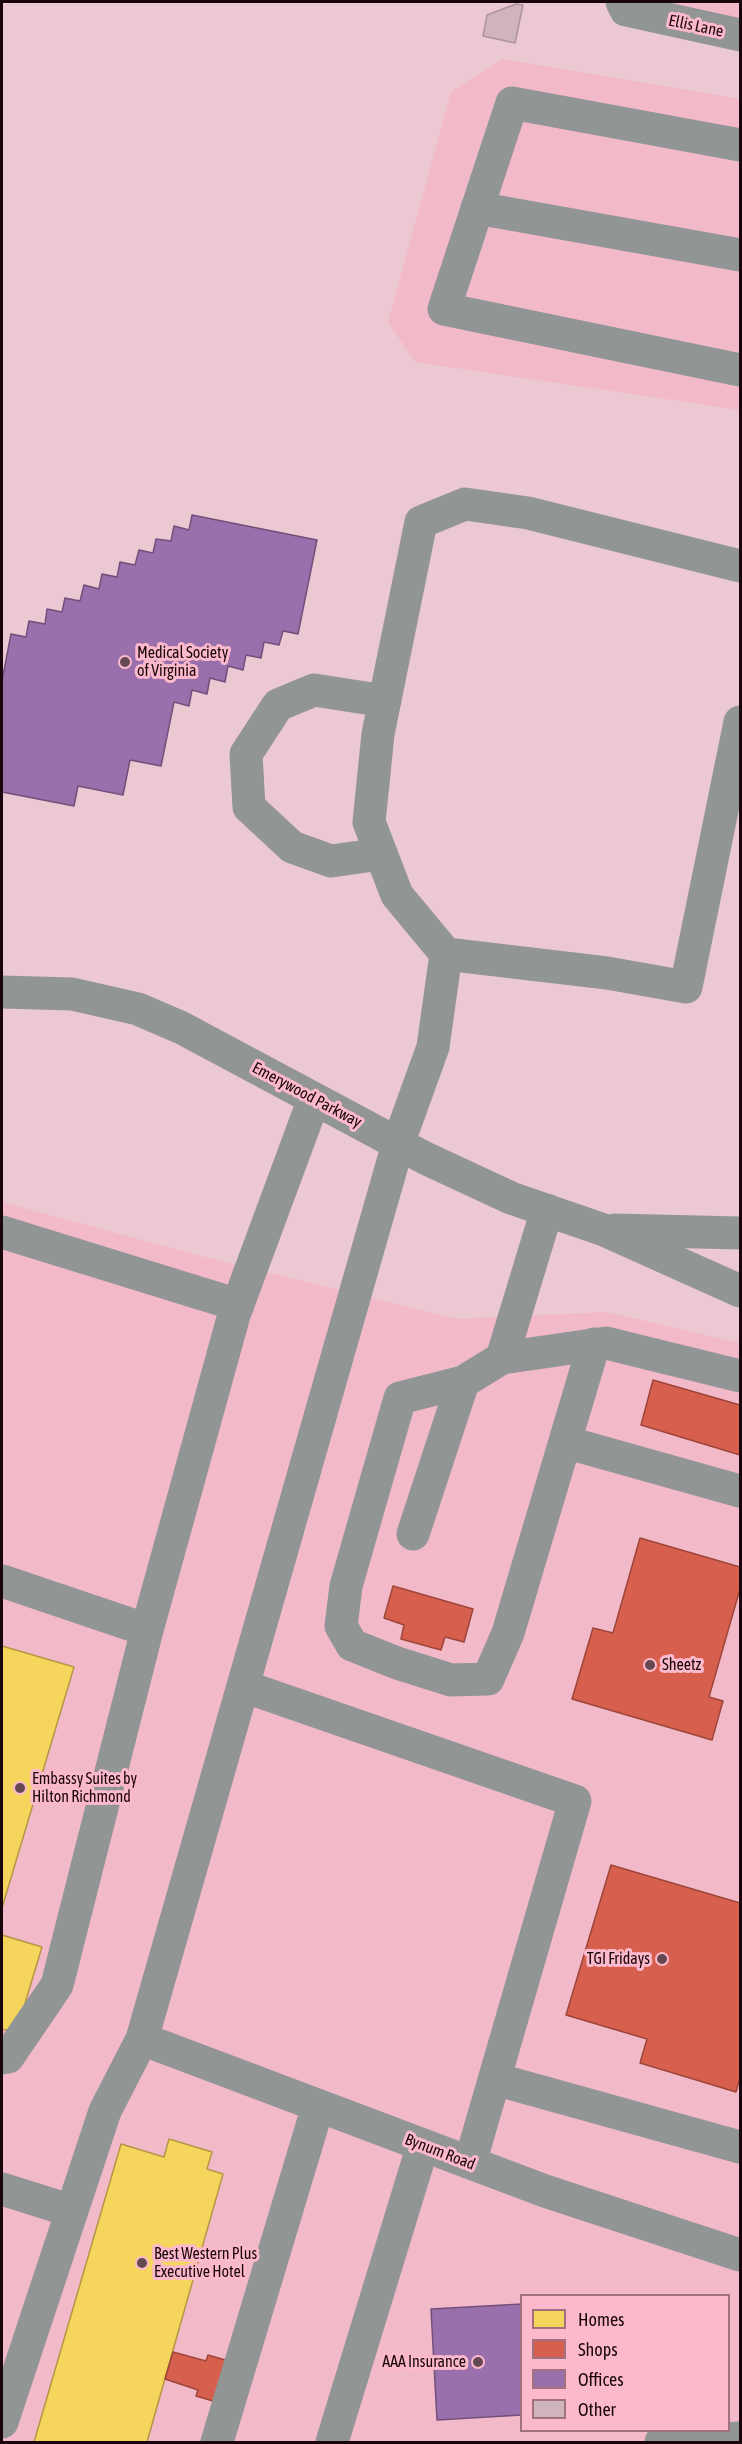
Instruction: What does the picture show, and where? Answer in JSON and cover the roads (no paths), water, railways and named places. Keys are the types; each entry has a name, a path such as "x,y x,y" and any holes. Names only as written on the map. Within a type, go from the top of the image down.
{"street":[{"name":"Ellis Lane","path":"622,2 626,10 741,35"},
{"path":"741,145 513,103 444,309 741,370"},
{"path":"477,208 741,255"},
{"path":"741,566 528,513 465,504 421,522 378,734 369,822 397,895 446,954 607,973 686,987 741,722"},
{"path":"381,854 331,861 292,847 249,807 246,754 278,705 314,690 385,701"},
{"path":"2,2422 105,2111 142,2039 398,1144 433,1047 446,954"},
{"name":"Emerywood Parkway","path":"2,992 72,994 138,1010 182,1028 425,1158 511,1198 604,1230 741,1291"},
{"path":"2,2058 8,2057 57,1985 147,1630 238,1305 314,1099"},
{"path":"502,1358 547,1210"},
{"name":"Emerywood Parkway","path":"604,1230 741,1233"},
{"path":"2,1232 238,1305"},
{"path":"594,1344 508,1633 488,1679 451,1680 352,1646 341,1626 346,1586 400,1398 464,1382 502,1358 606,1342 741,1376"},
{"path":"413,1534 464,1382"},
{"path":"565,1442 741,1491"},
{"path":"2,1581 147,1630"},
{"path":"243,1686 575,1801 470,2163"},
{"name":"Bynum Road","path":"142,2039 545,2191 741,2255"},
{"path":"495,2079 741,2147"},
{"path":"217,2442 318,2106"},
{"path":"332,2442 423,2145"},
{"path":"2,2189 72,2211"},
{"path":"661,2442 741,2438"}],"place":[{"name":"Medical Society of Virginia","path":"125,662"},
{"name":"Sheetz","path":"650,1665"},
{"name":"Embassy Suites by Hilton Richmond","path":"20,1788"},
{"name":"TGI Fridays","path":"662,1959"},
{"name":"Best Western Plus Executive Hotel","path":"142,2263"},
{"name":"AAA Insurance","path":"478,2362"}]}
